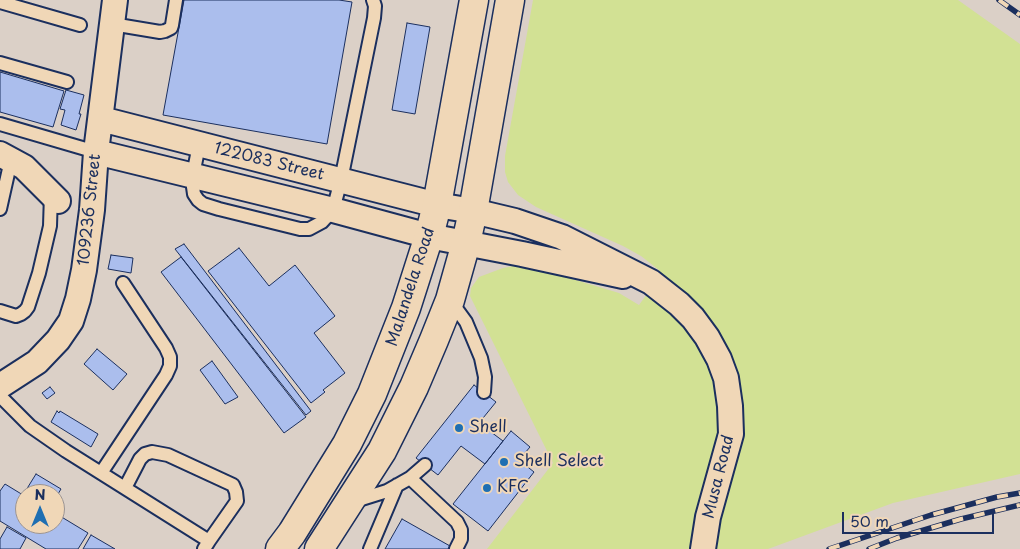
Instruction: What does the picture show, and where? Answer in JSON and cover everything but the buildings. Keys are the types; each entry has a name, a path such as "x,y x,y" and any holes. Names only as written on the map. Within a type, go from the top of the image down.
{"main road":[{"name":"Malandela Road","path":"280,549 325,482 347,444 372,394 406,308 437,205 474,0"},
{"path":"320,549 382,450 414,387 450,300 473,211 510,0"}],"street":[{"name":"109236 Street","path":"0,386 37,362 58,340 71,320 78,299 92,210 96,152 115,0"},
{"name":"122083 Street","path":"101,119 437,205"},
{"name":"122083 Street","path":"96,152 333,210 429,236"},
{"path":"6,157 24,167 54,197"},
{"name":"Musa Road","path":"437,205 515,221 562,237 651,282 679,304 707,337 719,359 726,378 731,434 708,517 703,549"},
{"name":"Musa Road","path":"429,236 651,282"}],"lane":[{"path":"112,24 160,32 165,31 172,25 176,0"},
{"path":"333,210 341,180 374,18 375,6 373,0"},
{"path":"0,2 80,25"},
{"path":"0,63 67,82"},
{"path":"0,124 96,152"},
{"path":"193,175 199,145"},
{"path":"0,209 6,157"},
{"path":"0,311 16,316 25,312 28,307 39,273 50,226 54,197"},
{"path":"101,473 166,376 170,366 170,357 166,348 123,283"},
{"path":"450,300 466,322 481,358 485,377 484,392"},
{"path":"0,396 30,426 125,488 206,545 237,501 233,485 168,455 152,452 145,454 140,459 125,488"},
{"path":"350,502 386,491 410,478 425,465"},
{"path":"410,478 457,522 461,530 461,539 456,549"},
{"path":"370,549 397,485"}],"green space":[{"path":"533,0 958,0 1020,44 1020,474 893,503 768,549 487,549 553,463 470,296 471,288 479,277 514,266 539,269 619,293 639,305 659,270 641,256 623,246 536,207 518,195 508,182 505,172 505,156"}],"railway":[{"path":"999,0 1020,15"},
{"path":"829,549 931,515 997,497 1020,493"},
{"path":"869,549 897,538 961,519 1020,505"}],"place":[{"name":"Shell","path":"459,428"},
{"name":"Shell Select","path":"504,462"},
{"name":"KFC","path":"487,488"}]}
